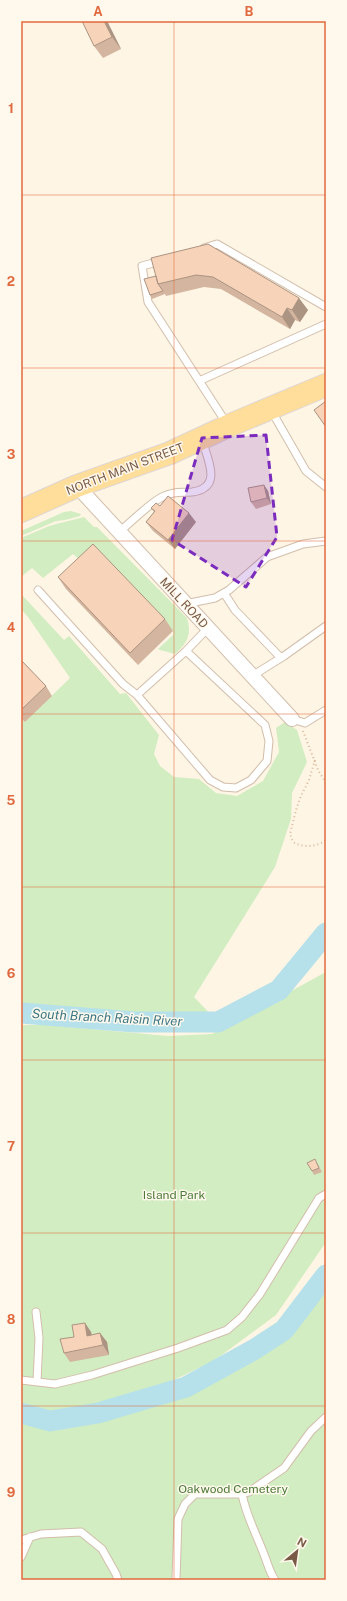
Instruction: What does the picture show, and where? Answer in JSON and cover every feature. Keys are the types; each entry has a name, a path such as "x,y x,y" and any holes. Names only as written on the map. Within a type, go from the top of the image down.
{"main road":[{"name":"NORTH MAIN STREET","path":"21,511 77,486 170,453 228,426 326,385"}],"street":[{"name":"MILL ROAD","path":"77,486 252,676 297,721"}],"lane":[{"path":"194,250 217,244 326,307"},
{"path":"165,260 142,266 148,302 228,426"},
{"path":"199,381 326,324"},
{"path":"270,409 306,471 326,488"},
{"path":"119,532 161,497 175,492 191,492 203,489 209,484 212,475 202,438"},
{"path":"185,604 215,598 224,593 267,557 303,544 326,541"},
{"path":"38,590 123,684 137,695 210,780 223,786 236,788 252,780 267,761 269,741 265,725 186,651"},
{"path":"224,593 236,610 281,658"},
{"path":"252,676 281,658 326,626"},
{"path":"137,695 186,651 208,628"},
{"path":"297,721 305,723 326,710"},
{"path":"21,1380 55,1384 92,1375 178,1348 228,1330 242,1317 260,1294 319,1198 326,1194"},
{"path":"36,1312 39,1338 37,1382"},
{"path":"176,1580 178,1519 186,1504 195,1494 242,1494 249,1492 284,1468 311,1431 326,1417"},
{"path":"242,1494 245,1509 271,1574 275,1580"},
{"path":"21,1540 41,1534 81,1532 102,1549 118,1580"},
{"path":"21,1557 30,1537"}],"path":[{"path":"297,721 308,742 318,770 326,783"},
{"path":"315,760 309,780 299,803 290,834 293,842 299,845 313,846 326,840"}],"highlighted area":[{"path":"266,435 277,537 246,587 172,540 202,438"}],"green space":[{"path":"71,511 81,514 80,516 56,521 21,536 21,531 64,512"},
{"path":"84,517 94,527 97,527 187,618 189,634 183,646 175,654 158,649 173,635 173,631 89,568 73,554 43,578 32,568 21,577 21,538 49,526"},
{"path":"21,594 64,640 69,636 120,694 126,693 159,735 154,754 160,766 174,777 199,779 216,793 237,796 263,781 279,752 276,728 285,722 297,730 307,762 292,793 291,819 275,867 194,997 218,1022 134,1022 21,1013 21,718 25,722 70,678 21,609"},
{"name":"Island Park","path":"326,972 326,1242 276,1315 215,1360 147,1393 92,1411 50,1418 21,1411 21,1025 46,1025 168,1036 212,1034"},
{"name":"Oakwood Cemetery","path":"326,1273 326,1580 21,1580 21,1413 50,1421 98,1413 186,1387 255,1349 284,1330"}],"building":[{"path":"82,21 104,21 112,37 94,46"},
{"path":"208,244 299,298 292,310 287,308 282,317 213,277 196,275 158,284 151,258"},
{"path":"156,276 158,284 163,291 150,295 144,279"},
{"path":"326,401 326,427 314,410"},
{"path":"264,485 267,498 251,502 248,488"},
{"path":"168,496 189,513 168,540 146,522 155,511 151,508 156,503 160,506"},
{"path":"93,544 165,619 130,653 58,577"},
{"path":"21,660 46,686 21,710"},
{"path":"315,1159 319,1168 312,1171 307,1163"},
{"path":"85,1323 87,1336 100,1333 103,1345 64,1353 60,1339 74,1337 72,1325"}],"waterway":[{"name":"South Branch Raisin River","path":"21,1013 134,1022 218,1022 279,990 326,933"},
{"name":"South Branch Raisin River","path":"21,1413 50,1421 98,1413 186,1387 255,1349 284,1330 326,1275"}]}
